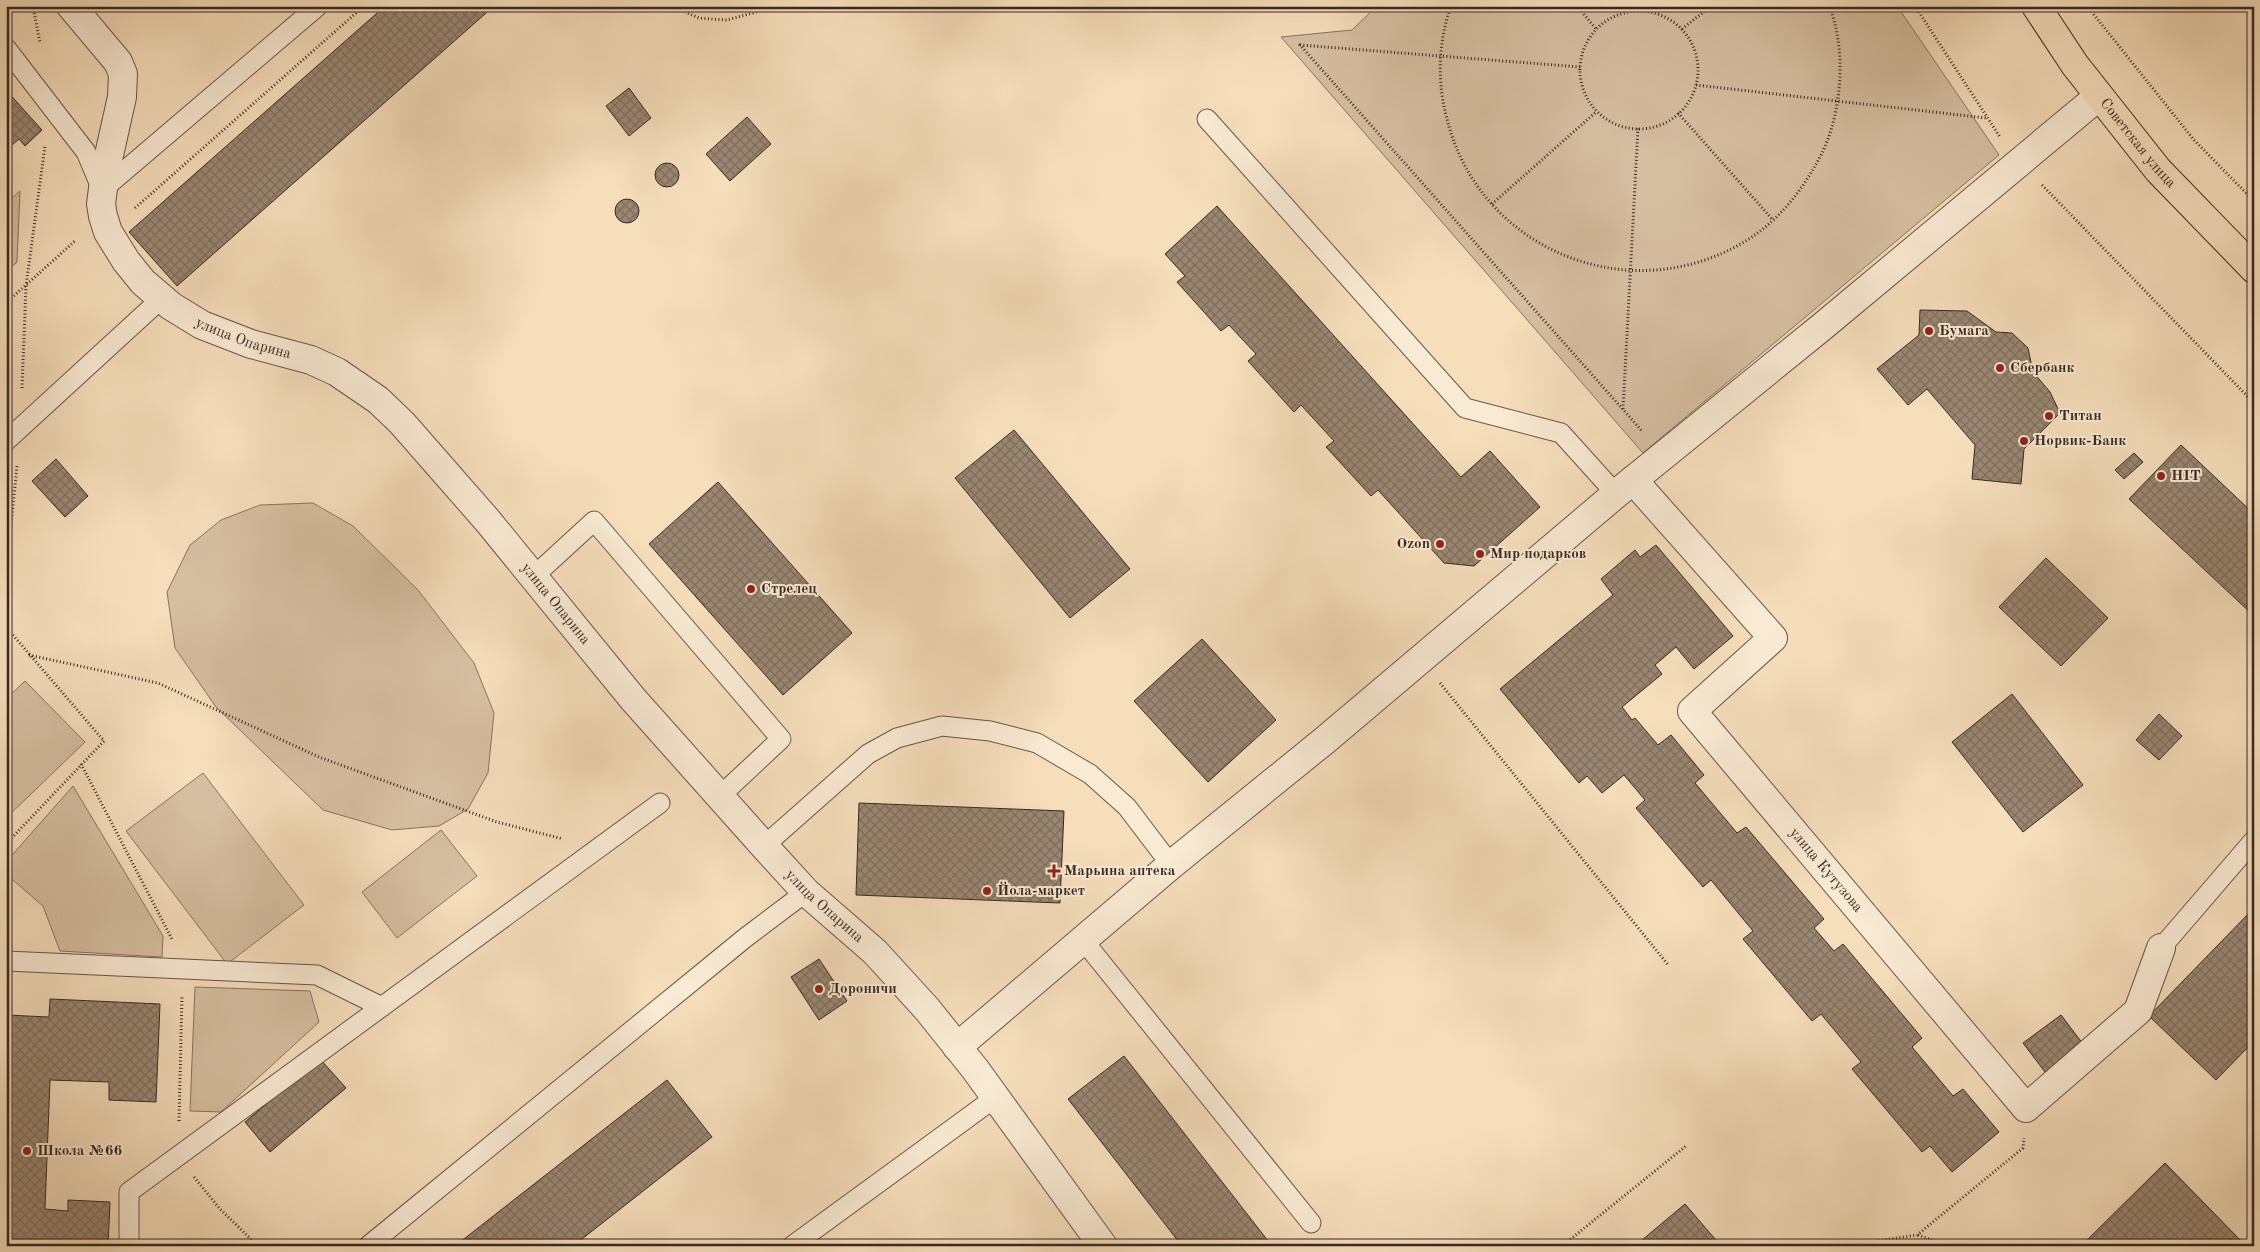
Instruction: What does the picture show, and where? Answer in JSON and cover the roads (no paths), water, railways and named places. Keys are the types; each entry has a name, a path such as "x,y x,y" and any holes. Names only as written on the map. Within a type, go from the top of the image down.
{"main road":[{"name":"Советская улица","path":"2036,6 2075,65 2158,170 2254,269"}],"street":[{"path":"71,6 118,62 123,74 122,96 104,212"},
{"path":"957,1047 1171,865 1421,659 1624,487 1823,326 2099,96"},
{"name":"улица Опарина","path":"104,212 126,261 143,282 162,298 202,325 225,335 311,360 328,368 378,400 437,462 633,698 764,846 806,892 875,952 927,1009 996,1098 1103,1246"},
{"name":"улица Кутузова","path":"1624,487 1774,638 1692,710 2026,1108 2138,1011 2161,948"}],"lane":[{"path":"6,48 86,152 104,212 318,6"},
{"path":"1207,119 1465,408 1561,432 1624,487"},
{"path":"6,441 162,298"},
{"path":"533,577 594,521 781,739 720,796"},
{"path":"764,846 868,754 897,738 942,726 990,731 1037,743 1090,774 1127,807 1171,865"},
{"path":"129,1246 129,1192 178,1158 660,803"},
{"path":"2161,948 2254,840"},
{"path":"368,1246 745,938 806,892"},
{"path":"1083,940 1311,1223"},
{"path":"6,961 317,976 382,1007"},
{"path":"792,1246 996,1098"}],"place":[{"name":"Бумага","path":"1929,331"},
{"name":"Сбербанк","path":"2000,368"},
{"name":"Титан","path":"2049,416"},
{"name":"Норвик-Банк","path":"2024,441"},
{"name":"HIT","path":"2161,476"},
{"name":"Ozon","path":"1440,544"},
{"name":"Мир подарков","path":"1480,554"},
{"name":"Стрелец","path":"751,589"},
{"name":"Марьина аптека","path":"1054,871"},
{"name":"Йола-маркет","path":"987,891"},
{"name":"Дороничи","path":"819,989"},
{"name":"Школа №66","path":"27,1151"}]}
